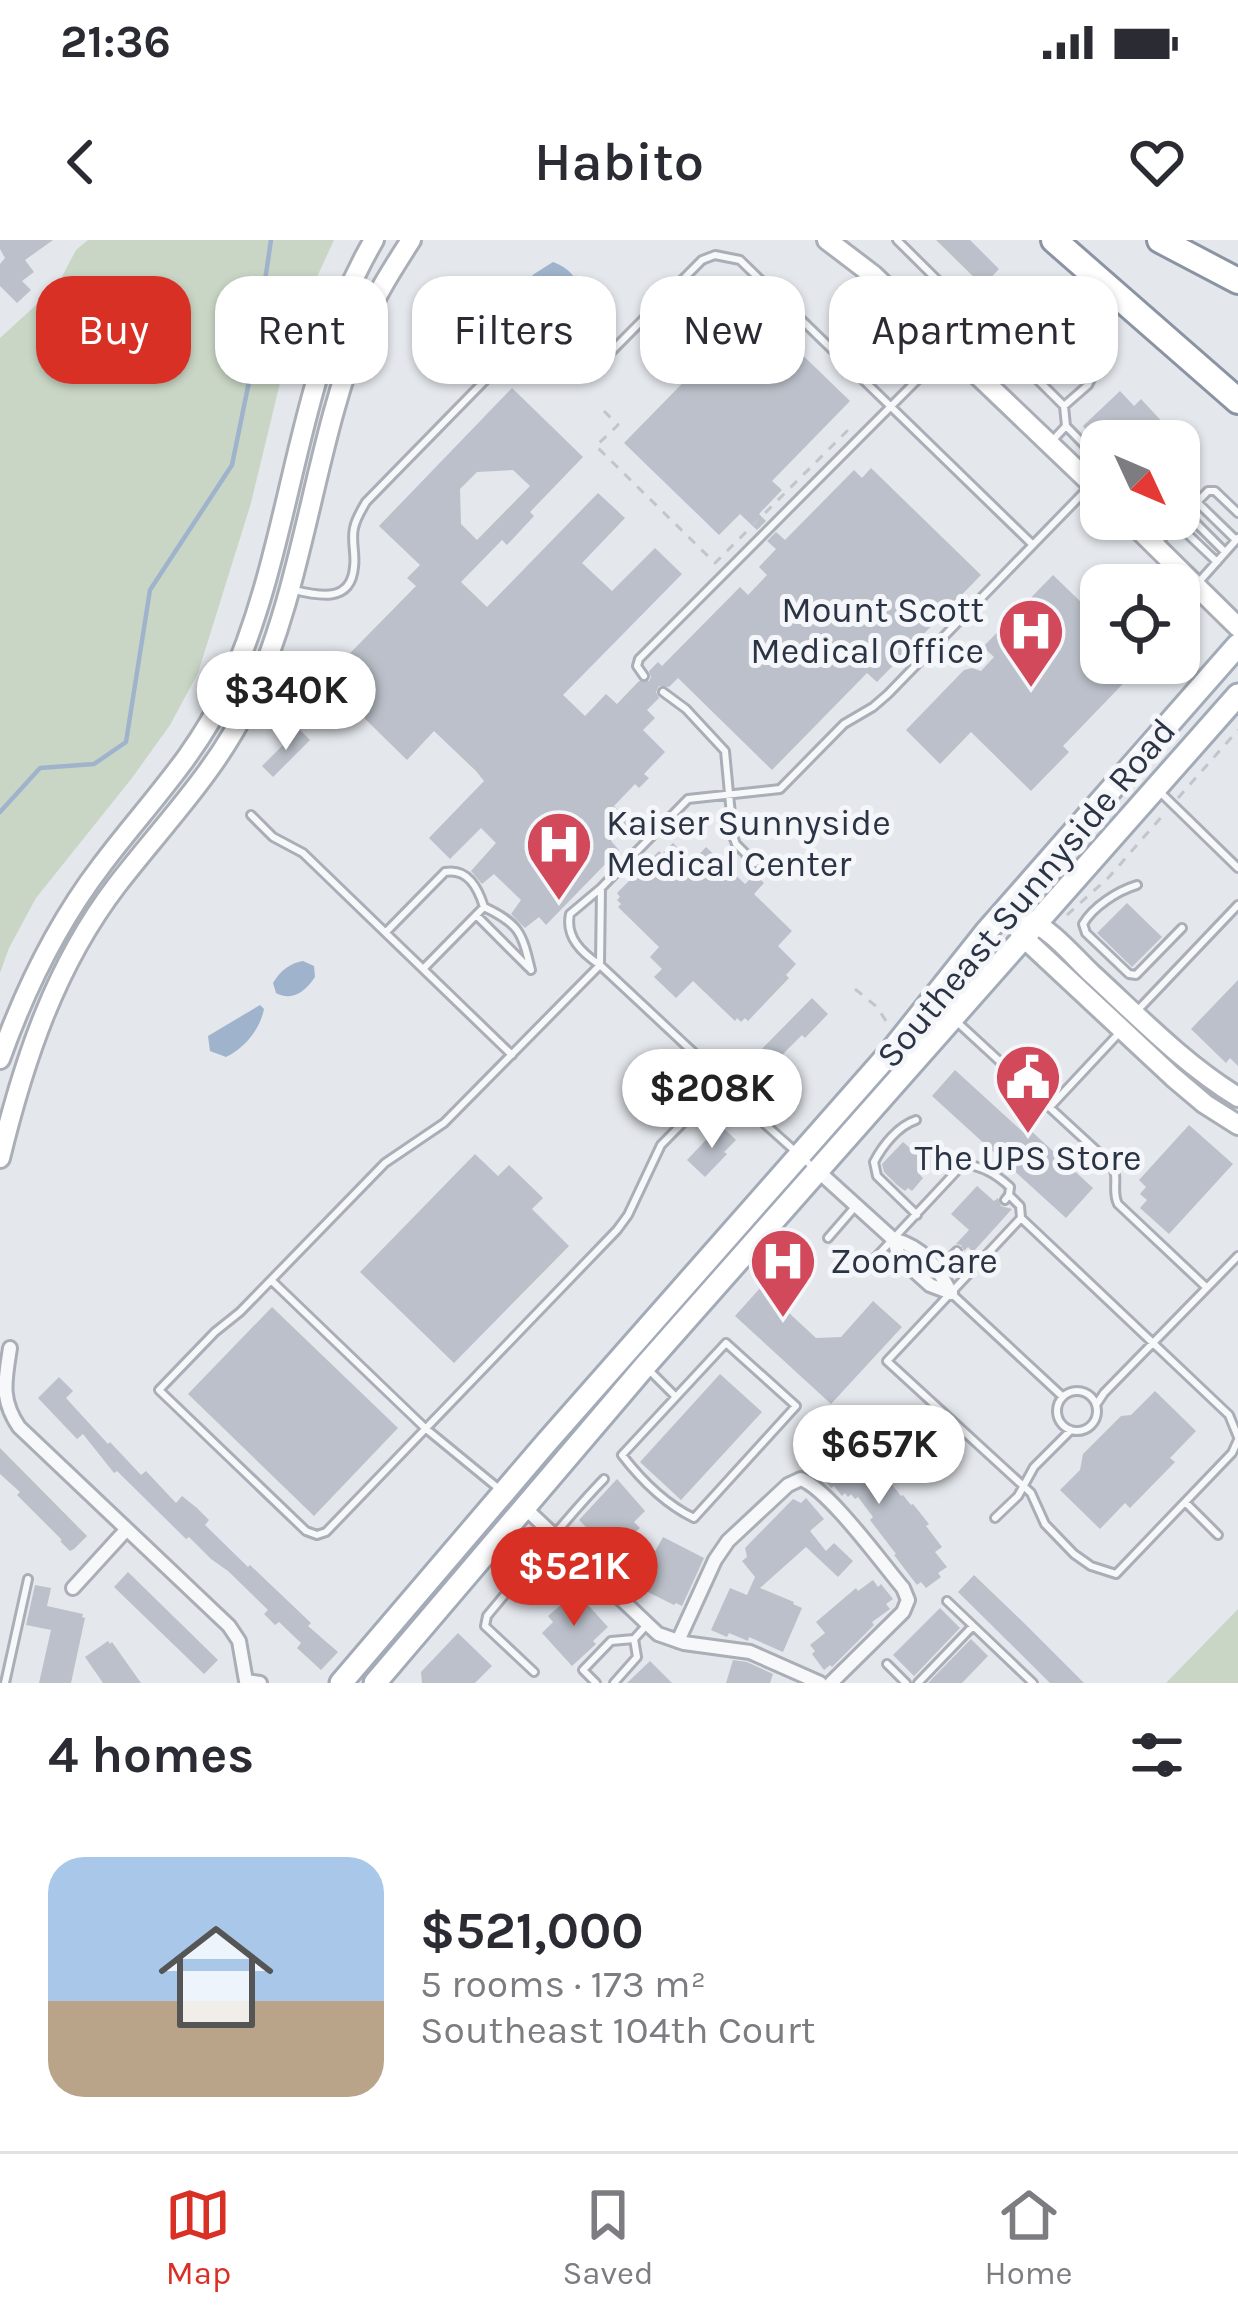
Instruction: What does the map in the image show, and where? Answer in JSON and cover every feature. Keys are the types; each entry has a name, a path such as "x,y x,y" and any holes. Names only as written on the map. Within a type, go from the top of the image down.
{"highway":[{"path":"1054,240 1238,401"},
{"path":"1160,240 1238,281"}],"main road":[{"path":"0,1059 34,974 63,920 181,767 215,712 248,638 328,336 374,240"},
{"path":"0,1159 34,1036 65,967 116,887 201,784 251,699 276,632 354,348 376,298 411,240"},
{"path":"827,240 874,276"},
{"path":"988,384 1080,473"},
{"path":"288,589 279,576 305,475 299,445"},
{"path":"1149,540 1173,564"},
{"path":"1200,590 1238,627"},
{"name":"Southeast Sunnyside Road","path":"341,1683 1238,645"},
{"name":"Southeast Sunnyside Road","path":"375,1683 645,1366 1031,930 1165,796 1238,695"},
{"path":"1006,910 1129,1022 1205,1105 1238,1125"},
{"path":"1129,1022 1238,1097"},
{"path":"645,1366 639,1355 664,1326 665,1307"},
{"path":"524,1507 519,1493 544,1465 546,1443"}],"street":[{"path":"818,1171 893,1239 900,1258 930,1285 951,1293"},
{"path":"893,1239 912,1244 939,1270 951,1293"},
{"path":"10,1348 4,1395 7,1412 229,1626 242,1649 246,1682 260,1683"},
{"path":"677,1641 728,1541 788,1485 801,1479 814,1485 848,1523 908,1600 903,1612 831,1683"},
{"path":"524,1507 658,1634 750,1652 820,1683"},
{"path":"73,1588 126,1529"}],"lane":[{"path":"897,240 933,276"},
{"path":"288,589 322,597 344,588 353,577 352,534 366,502 503,362 526,352 582,365 603,360 702,260 715,254 740,260 1032,544"},
{"path":"644,676 637,667 639,659 912,384"},
{"path":"1042,384 1064,406 1066,426 1080,440"},
{"path":"1064,406 1089,384"},
{"path":"1050,443 1066,426"},
{"path":"1200,499 1213,490 1238,513"},
{"path":"818,1171 587,957 575,942 568,920 683,802 697,796 780,789 844,724 887,694 1032,544 1080,503"},
{"path":"1200,505 1237,539 1200,581"},
{"path":"1200,527 1226,552"},
{"path":"1155,546 1161,540"},
{"path":"1194,540 1217,562"},
{"path":"663,692 725,751 736,844 755,863"},
{"path":"1165,796 1238,868"},
{"path":"250,815 273,837 303,854 512,1055"},
{"path":"386,932 445,872 455,870 478,888 484,907 506,917 522,932 531,970 476,915"},
{"path":"1137,885 1125,888 1094,911 1083,924 1086,933 1129,974 1136,975 1182,928"},
{"path":"601,888 600,965 445,1123 385,1163 159,1390 306,1532 326,1532 617,1230 661,1145 722,1083"},
{"path":"1050,1107 1238,904"},
{"path":"423,969 484,907"},
{"path":"953,1018 1111,1164 1117,1172 1118,1204 1206,1287"},
{"path":"916,1120 898,1130 874,1162 877,1176 917,1215"},
{"path":"863,1271 964,1163 997,1174 1010,1186 1007,1197 1020,1206 1021,1218 1236,1421 1238,1438 1232,1453 1116,1574 1090,1566 1074,1554 1045,1524 1031,1493 887,1361 1021,1218"},
{"path":"828,1238 856,1205"},
{"path":"939,1270 957,1252"},
{"path":"1096,1405 1238,1256"},
{"path":"271,1280 425,1429 503,1492"},
{"path":"951,1293 1063,1397"},
{"path":"726,1343 796,1406 694,1518 674,1508 622,1455 676,1397 726,1343"},
{"path":"645,1366 676,1397"},
{"path":"1078,1390 1096,1405 1091,1425 1078,1431 1059,1420 1058,1404 1078,1390"},
{"path":"995,1519 1018,1496 1034,1466 1071,1430"},
{"path":"534,1672 485,1626 487,1616 604,1479"},
{"path":"1185,1502 1218,1535"},
{"path":"5,1683 28,1579"},
{"path":"947,1601 1033,1683"},
{"path":"596,1683 583,1670 611,1641 634,1639 648,1624"},
{"path":"918,1683 973,1626"},
{"path":"614,1683 637,1658 634,1639"},
{"path":"887,1664 907,1683"},
{"path":"236,1683 246,1682"}],"path":[{"path":"604,411 618,425 596,446 716,563 848,431 856,440"},
{"path":"1073,911 1109,877 1165,796 1238,730"},
{"path":"855,989 903,1037"},
{"path":"766,1283 789,1272"}],"green space":[{"path":"88,240 334,240 317,276 215,276 215,384 280,384 251,503 198,673 170,725 132,778 36,898 0,973 0,338 36,305 36,384 191,384 191,276 62,276 76,250"},
{"path":"1238,1609 1238,1683 1166,1683"}],"water":[{"path":"553,262 573,276 532,276"},
{"path":"303,961 314,966 311,982 294,995 276,993 273,983 279,975"},
{"path":"260,1005 262,1017 245,1043 226,1057 210,1051 208,1036"}],"building":[{"path":"0,240 53,240 25,260 34,272 22,281 31,290 17,303 0,286 0,264 5,258"},
{"path":"936,240 970,240 999,269 992,276 973,276"},
{"path":"805,357 850,401 772,481 782,490 759,514 766,521 757,530 740,514 719,535 624,443 682,384 805,384"},
{"path":"512,388 583,457 530,512 534,516 507,545 502,540 461,582 487,607 598,493 625,518 582,563 612,591 655,548 682,574 563,695 585,716 606,694 617,704 639,681 649,681 649,671 658,662 662,666 740,587 748,595 767,575 759,567 776,549 767,541 776,532 785,540 854,470 862,478 871,468 981,575 877,682 867,673 772,770 678,678 669,687 659,686 659,698 647,710 655,718 643,730 665,752 644,774 649,778 639,788 635,784 614,806 630,822 611,841 619,850 546,925 539,917 525,928 511,914 521,900 494,874 482,884 471,871 496,843 481,828 450,859 429,838 484,781 476,771 434,731 407,760 337,687 318,707 307,697 416,586 407,578 420,565 379,526","holes":["513,470 530,486 477,540 461,524 460,489 477,472"]},
{"path":"1120,391 1134,406 1141,399 1160,420 1089,420"},
{"name":"Mount Scott Medical Office","path":"1053,575 1080,601 1080,684 1123,684 1063,746 1069,752 1031,791 971,732 940,764 906,730 964,670 981,671 994,657 983,647"},
{"path":"299,729 310,740 273,777 262,766"},
{"path":"673,843 692,862 706,847 745,884 755,874 764,883 754,894 792,931 778,946 796,964 786,975 789,978 748,1021 735,1021 693,981 676,998 654,977 662,969 650,957 659,947 618,907 617,893"},
{"path":"1127,903 1162,937 1132,967 1097,933"},
{"path":"1238,980 1238,1066 1230,1058 1226,1063 1191,1029"},
{"path":"812,998 828,1014 766,1071 753,1058"},
{"path":"955,1070 1093,1188 1066,1218 932,1096"},
{"path":"720,1125 736,1140 705,1177 687,1160"},
{"path":"1189,1125 1233,1164 1169,1234 1140,1208 1147,1200 1140,1194 1146,1187 1139,1180"},
{"path":"903,1142 929,1165 912,1191 897,1185 882,1164"},
{"path":"475,1154 498,1176 509,1165 543,1198 532,1209 569,1246 454,1363 360,1272"},
{"path":"977,1186 1012,1209 973,1252 968,1247 964,1251 956,1244 969,1230 951,1214"},
{"path":"761,1287 816,1338 841,1337 873,1301 902,1327 831,1404 735,1316"},
{"path":"272,1307 398,1428 314,1516 188,1394"},
{"path":"720,1374 762,1412 681,1500 640,1462"},
{"path":"59,1377 73,1391 66,1398 108,1444 141,1475 146,1471 176,1503 182,1496 197,1508 209,1520 205,1525 338,1652 321,1670 297,1648 301,1643 279,1622 275,1625 264,1614 268,1610 228,1571 186,1539 114,1473 83,1434 77,1439 38,1398"},
{"path":"1155,1391 1196,1431 1170,1458 1175,1462 1130,1508 1125,1503 1100,1529 1060,1490 1080,1470 1083,1454"},
{"path":"826,1425 881,1488 890,1482 929,1524 942,1547 935,1552 947,1567 926,1588 921,1582 917,1585 894,1555 858,1497 842,1496 831,1488 804,1456 808,1447 804,1442"},
{"path":"0,1448 87,1536 74,1549 70,1551 60,1541 0,1474"},
{"path":"617,1479 645,1511 634,1522 640,1528 612,1553 579,1520"},
{"path":"806,1498 824,1519 810,1531 826,1551 834,1543 853,1561 838,1577 806,1547 760,1588 802,1608 783,1652 749,1637 748,1641 711,1630 730,1588 747,1595 755,1577 742,1561 747,1557 745,1548 793,1499 801,1503"},
{"path":"663,1537 704,1558 682,1606 636,1586"},
{"path":"128,1572 218,1660 204,1674 114,1587"},
{"path":"974,1575 1084,1683 1050,1683 958,1592"},
{"path":"873,1580 893,1599 886,1604 890,1609 824,1670 810,1645 825,1633 816,1622 856,1588"},
{"path":"35,1585 51,1588 47,1606 85,1618 71,1683 39,1683 51,1630 26,1625"},
{"path":"576,1592 608,1627 572,1666 542,1633 553,1622 548,1616"},
{"path":"940,1608 960,1628 914,1676 893,1655"},
{"path":"458,1633 492,1666 475,1683 422,1683 421,1672"},
{"path":"971,1639 988,1656 962,1683 928,1683"},
{"path":"108,1641 141,1683 103,1683 85,1657"},
{"path":"733,1660 773,1674 770,1683 726,1683"},
{"path":"650,1661 672,1683 627,1683"}],"waterway":[{"path":"0,812 40,768 94,764 126,742 150,590 232,465 271,240"}],"place":[{"name":"Mount Scott Medical Office","path":"1031,690"},
{"name":"Kaiser Sunnyside Medical Center","path":"559,903"},
{"name":"The UPS Store","path":"1028,1136"},
{"name":"ZoomCare","path":"783,1320"}]}
